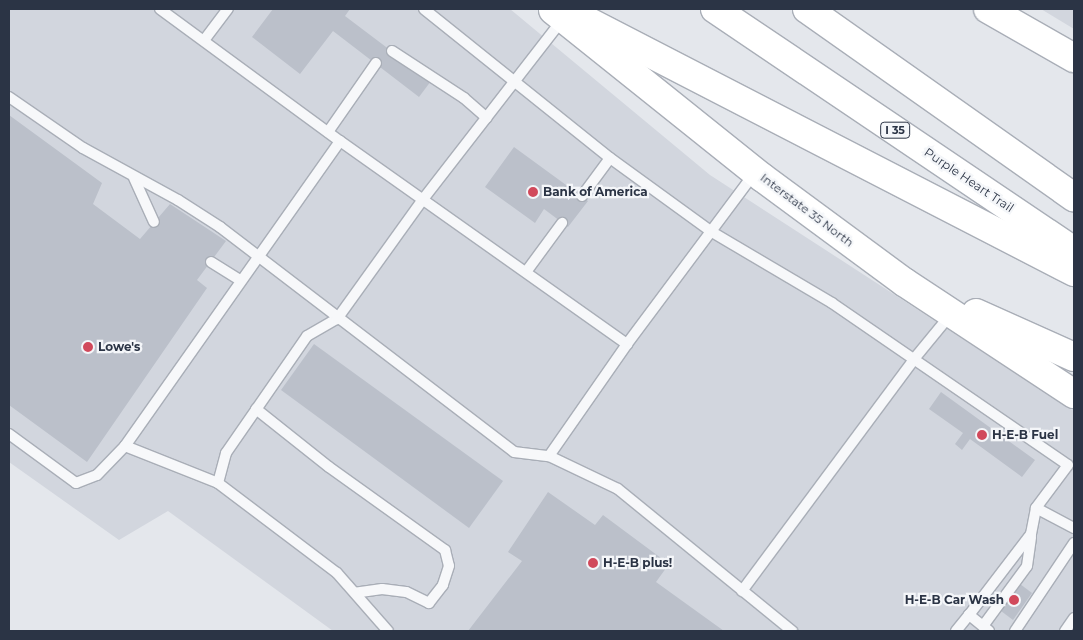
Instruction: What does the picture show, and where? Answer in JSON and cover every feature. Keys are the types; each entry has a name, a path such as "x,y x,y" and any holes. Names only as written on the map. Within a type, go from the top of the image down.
{"main road":[{"name":"Purple Heart Trail","path":"715,9 1074,251"},
{"path":"807,9 1074,197"},
{"path":"824,9 884,62"},
{"path":"988,9 1074,58"},
{"path":"560,12 1074,272"},
{"name":"Interstate 35 North","path":"560,12 756,172 904,282 955,309"},
{"path":"955,309 1074,357"},
{"path":"955,309 1074,394"}],"lane":[{"path":"160,9 205,39 340,142 424,198 627,344"},
{"path":"205,39 228,9"},
{"path":"424,9 514,84 610,158 712,232 832,303 1068,466 1036,508 1027,566 986,629 969,615"},
{"path":"218,483 226,453 307,336 337,319 424,198 514,84 560,12"},
{"path":"392,51 464,98 487,118"},
{"path":"328,132 376,63"},
{"path":"9,97 134,178 178,200 258,255 337,319 514,452 549,456 618,488 792,631"},
{"path":"9,434 76,483 97,475 124,446 240,280 340,142"},
{"path":"582,196 610,158"},
{"path":"549,456 627,344 756,172"},
{"path":"134,178 154,222"},
{"path":"526,272 562,223"},
{"path":"211,262 240,280"},
{"path":"742,591 914,359 955,309"},
{"path":"256,409 329,468 445,550 449,566 443,585 429,603 406,592 382,589 355,593"},
{"path":"124,446 218,483 337,573 388,631"},
{"path":"1036,508 1074,528"},
{"path":"956,631 1031,534"},
{"path":"1015,631 1074,543"},
{"path":"1065,631 1074,618"}],"shaded area":[{"path":"9,9 510,9 710,175 1074,411 1074,631 333,631 168,511 119,540 9,462"},
{"path":"1041,9 1074,9 1074,29"}],"building":[{"path":"273,9 350,9 345,16 431,81 419,97 333,31 300,74 252,37"},
{"name":"Lowe's","path":"9,115 102,183 93,204 140,239 170,204 226,241 197,280 207,288 87,462 9,405"},
{"name":"Bank of America","path":"514,147 588,201 568,227 544,209 535,223 485,187"},
{"path":"314,344 503,481 469,528 281,390"},
{"name":"H-E-B Fuel","path":"941,392 1035,460 1022,477 970,439 962,450 955,444 963,433 929,409"},
{"name":"H-E-B plus!","path":"548,492 595,525 603,515 669,564 656,582 724,631 468,631 522,561 508,552"},
{"name":"H-E-B Car Wash","path":"1016,581 1032,593 1013,620 997,608"}],"place":[{"name":"Bank of America","path":"533,192"},
{"name":"Lowe's","path":"88,347"},
{"name":"H-E-B Fuel","path":"982,435"},
{"name":"H-E-B plus!","path":"593,563"},
{"name":"H-E-B Car Wash","path":"1014,600"}]}
